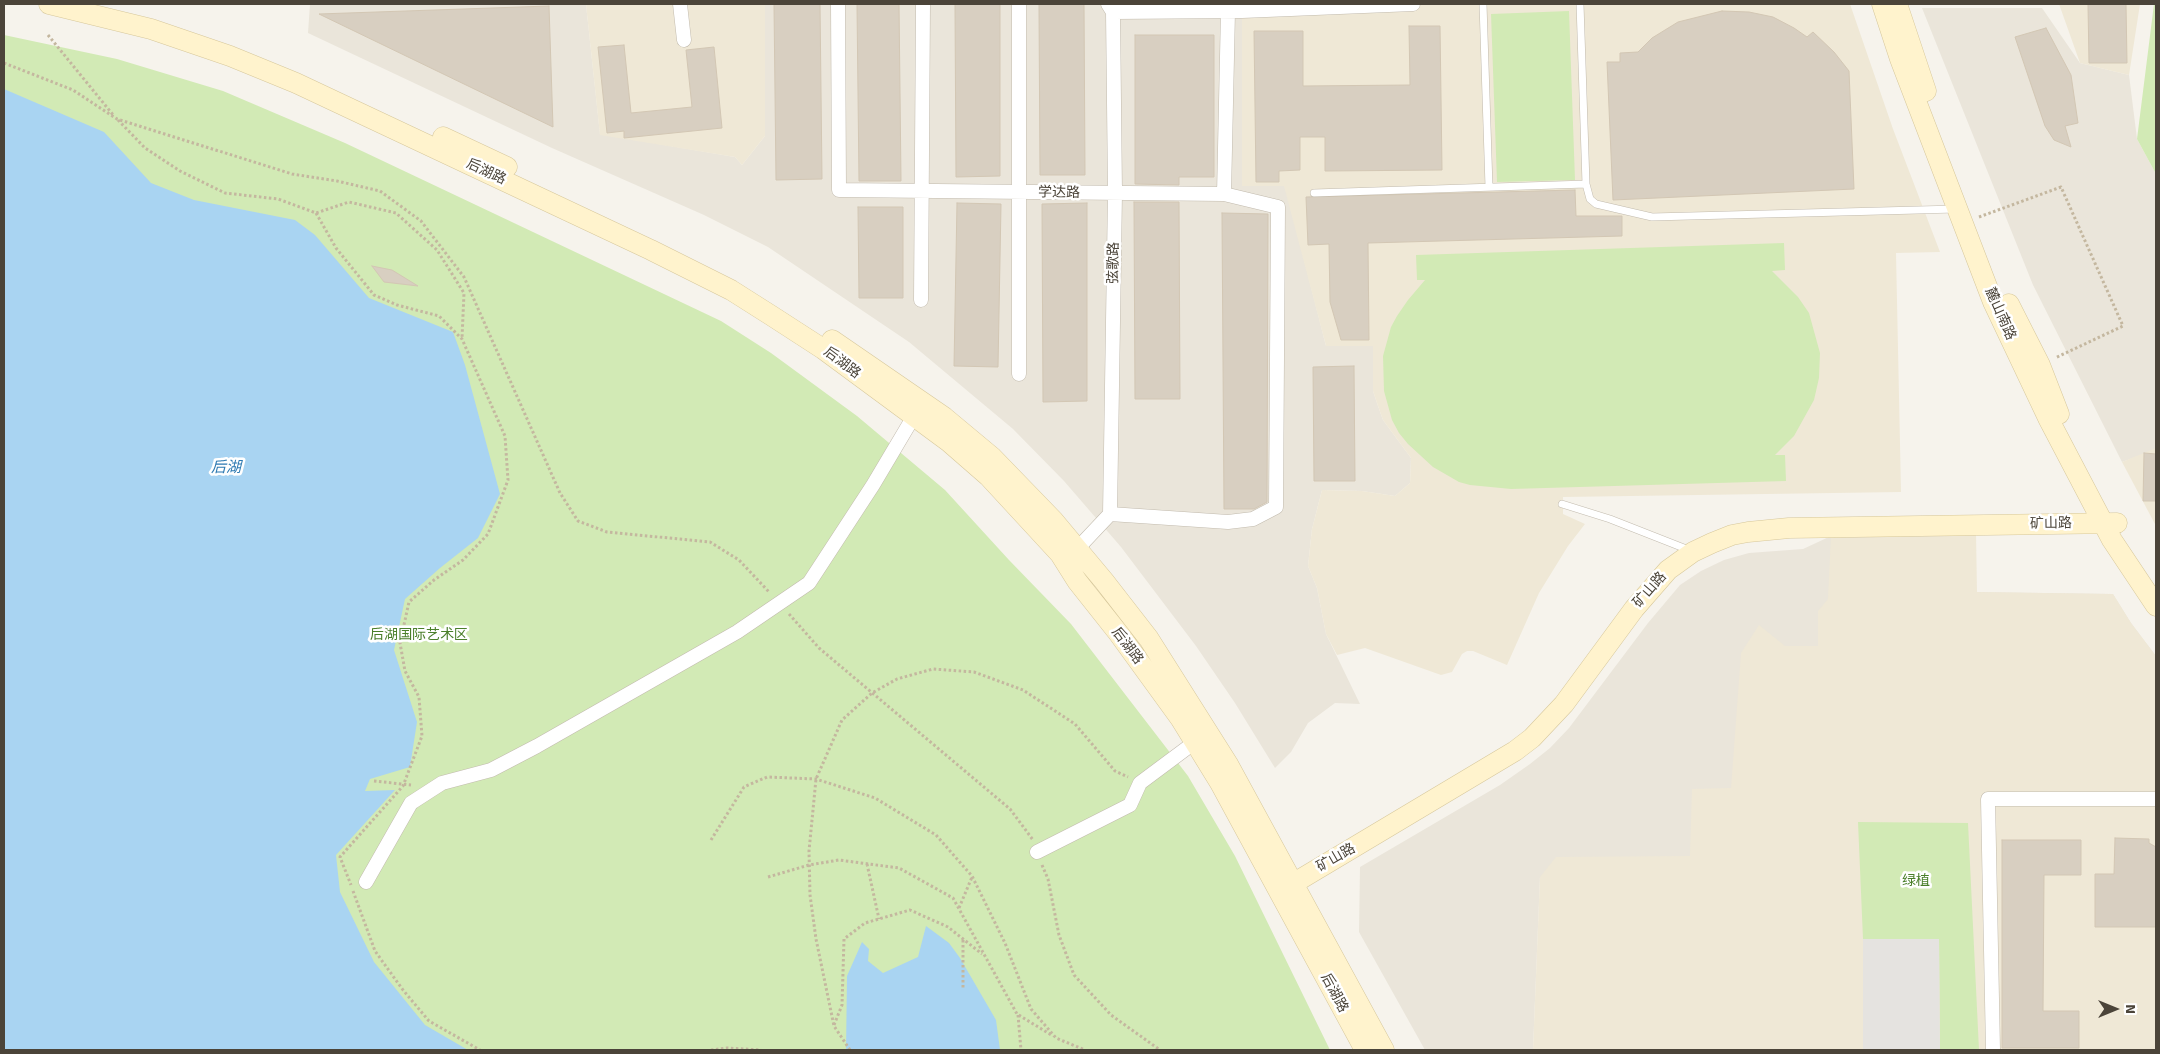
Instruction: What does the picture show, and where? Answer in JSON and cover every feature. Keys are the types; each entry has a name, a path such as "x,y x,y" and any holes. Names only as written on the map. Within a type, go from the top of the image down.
{"main road":[{"name":"后湖路","path":"49,4 151,29 296,83 651,250 740,295 823,349 914,416 988,476 1060,554 1077,581 1151,677 1195,742 1284,882 1384,1050"},
{"name":"后湖路","path":"104,4 150,15 209,34 473,150 722,270 765,295 821,332 944,417 992,457 1053,520 1149,639 1228,764 1365,1050"},
{"name":"麓山南路","path":"1882,4 1900,59 1965,214 2040,365 2059,413 2130,569 2156,606"},
{"name":"麓山南路","path":"1897,4 1993,302 2048,418 2107,518 2156,582"},
{"name":"矿山路","path":"1284,882 1486,770 1532,738 1564,704 1651,587 1688,550 1724,528 1761,522 1819,518 2107,518"}],"street":[{"path":"680,4 684,40"},
{"name":"学达路","path":"838,4 839,190 1224,194 1278,207 1276,507 1253,519 1228,522 1110,514"},
{"path":"921,300 923,4"},
{"path":"1018,4 1019,374"},
{"path":"1111,8 1235,11 1413,4"},
{"name":"弦歌路","path":"1110,514 1115,193 1111,8"},
{"path":"1224,194 1235,11"},
{"path":"366,882 411,803 442,783 491,770 537,746 737,632 809,583 873,485 914,416"},
{"path":"1077,549 1110,514"},
{"path":"1037,852 1130,805 1140,783 1195,742"},
{"path":"1993,1050 1988,799 2156,799"}],"lane":[{"path":"1483,4 1489,187"},
{"path":"1580,4 1586,184 1590,199 1596,204 1652,217 1965,214"},
{"path":"1314,193 1586,184"},
{"path":"1562,504 1610,519 1688,550"}],"path":[{"path":"48,35 117,119 145,148 180,171 225,193 278,199 316,213 349,202 396,213 437,250 464,293 462,339"},
{"path":"4,64 73,90 117,119 292,174 337,181 380,191 421,220 464,277 560,493 578,521 607,532 710,542 739,560 819,648 1010,809 1032,840 1048,879 1059,935 1074,975 1111,1015 1160,1050"},
{"path":"1965,214 2061,187 2123,326 2040,365"},
{"path":"316,213 336,248 374,295 397,305 439,316 462,339 505,436 508,480 488,534 463,560 434,580 409,602 400,643 405,671 419,697 422,736 403,786 340,857 375,951 403,990 429,1021 480,1050"},
{"path":"850,1050 834,1026 816,940 810,895 810,865 816,779 842,720 872,693 897,679 933,670 974,672 1022,690 1067,719 1092,742 1115,770 1140,783"},
{"path":"711,840 744,787 767,777 816,779 875,798 936,834 972,876 1005,943 1031,1009 1056,1038"},
{"path":"374,782 403,786 413,785"},
{"path":"768,877 810,865 839,860 899,868 953,898 1018,1015 1022,1050"},
{"path":"867,864 879,919"},
{"path":"959,909 972,876"},
{"path":"834,1026 842,1005 844,938 865,923 910,910 948,927 983,955"},
{"path":"963,939 964,990"},
{"path":"1018,1015 1056,1038 1085,1050"},
{"path":"711,1050 727,1048 761,1050"}],"shaded area":[{"path":"310,4 586,4 600,134 735,157 742,165 765,136 765,4 1239,4 1326,346 1373,346 1373,391 1378,406 1383,420 1411,458 1410,483 1395,496 1362,491 1322,490 1312,529 1308,566 1317,588 1326,634 1360,704 1335,703 1308,723 1291,752 1275,768 1235,703 1196,646 1121,547 1064,481 1013,429 909,342 768,247 704,215 552,148 308,33"},
{"path":"586,4 765,4 765,136 742,165 735,157 600,135"},
{"path":"1239,4 1850,4 1893,129 1940,252 1896,253 1901,492 1563,497 1563,514 1585,524 1568,546 1539,593 1507,665 1473,651 1467,651 1462,654 1452,672 1441,675 1365,648 1337,655 1326,634 1317,588 1308,566 1312,529 1322,490 1362,491 1395,496 1410,483 1411,458 1383,420 1378,406 1373,391 1373,346 1326,346 1284,186 1242,186 1242,11"},
{"path":"2059,4 2140,4 2129,75 2080,63"},
{"path":"1922,8 2042,8 2080,63 2129,75 2137,139 2156,174 2156,450 2122,462 2033,285"},
{"path":"2156,448 2156,526 2122,462"},
{"path":"1976,533 1976,592 2113,594 2131,623 2156,656 1850,861 1540,877 1533,1050 1425,1050 1359,932 1360,867 1500,785 1550,748 1569,728 1648,623 1680,585 1701,571 1724,560 1749,553 1803,549 1831,536"},
{"path":"1976,533 1977,592 2113,594 2131,623 2156,656 2156,1050 1533,1050 1540,877 1556,857 1690,856 1692,789 1731,788 1741,653 1759,625 1785,646 1818,646 1818,611 1828,599 1831,536"},
{"path":"1863,939 1939,939 1940,1050 1863,1050"}],"green space":[{"path":"2154,4 2156,4 2156,174 2137,139"},
{"path":"1569,11 1575,180 1497,182 1491,14"},
{"name":"后湖国际艺术区","path":"4,35 117,59 223,91 345,143 721,321 771,353 857,416 945,490 1071,624 1188,776 1235,856 1330,1050 4,1050"},
{"path":"1784,243 1785,270 1772,271 1798,297 1809,313 1820,353 1819,378 1814,400 1794,436 1775,455 1785,455 1786,481 1511,489 1470,485 1459,482 1433,467 1408,444 1392,420 1384,391 1383,356 1391,327 1397,316 1425,280 1417,280 1416,255"},
{"name":"绿植","path":"1858,822 1968,823 1979,1050 1940,1050 1939,940 1863,939"}],"water":[{"name":"后湖","path":"4,89 104,132 151,183 194,200 295,220 315,235 369,298 453,332 465,365 500,494 478,538 405,599 394,650 417,722 410,767 370,779 365,791 395,790 336,855 340,892 374,962 425,1025 468,1050 4,1050"},
{"path":"926,926 949,943 960,958 996,1020 1000,1050 846,1050 847,976 862,942 869,949 868,961 883,973 918,957"}],"building":[{"path":"774,4 820,4 822,179 776,180"},
{"path":"857,4 899,4 901,181 859,181"},
{"path":"955,4 1000,4 1000,176 956,177"},
{"path":"1039,4 1084,4 1085,175 1040,175"},
{"path":"2088,4 2126,4 2127,63 2089,63"},
{"path":"549,6 553,127 319,14"},
{"path":"1722,11 1749,12 1773,17 1807,37 1813,32 1834,52 1849,71 1854,189 1613,200 1607,62 1620,62 1620,53 1638,52 1652,38 1678,22"},
{"path":"1409,26 1440,26 1442,170 1325,171 1325,137 1300,137 1300,170 1279,171 1279,182 1256,182 1254,31 1303,31 1303,86 1410,85"},
{"path":"2046,28 2071,75 2078,123 2065,126 2071,147 2054,140 2045,126 2015,37"},
{"path":"1135,35 1214,35 1214,177 1179,177 1179,185 1135,184"},
{"path":"624,45 631,113 692,107 686,50 714,47 722,128 624,138 624,131 607,133 598,47"},
{"path":"1575,190 1576,216 1622,216 1622,236 1368,243 1369,340 1341,340 1330,302 1329,244 1308,245 1306,197"},
{"path":"1134,202 1179,202 1180,399 1135,399"},
{"path":"957,203 1001,204 998,367 954,366"},
{"path":"1087,203 1087,401 1043,402 1042,204"},
{"path":"858,207 903,207 903,298 859,298"},
{"path":"1222,213 1268,214 1267,502 1254,509 1224,509"},
{"path":"372,266 392,270 418,286 384,282"},
{"path":"1354,366 1355,481 1314,481 1313,367"},
{"path":"2144,453 2156,454 2156,501 2143,501"},
{"path":"2115,838 2149,839 2149,843 2156,847 2156,927 2095,927 2095,874 2114,874"},
{"path":"2002,840 2081,840 2081,875 2044,875 2043,1011 2079,1011 2079,1048 2002,1048"}]}
